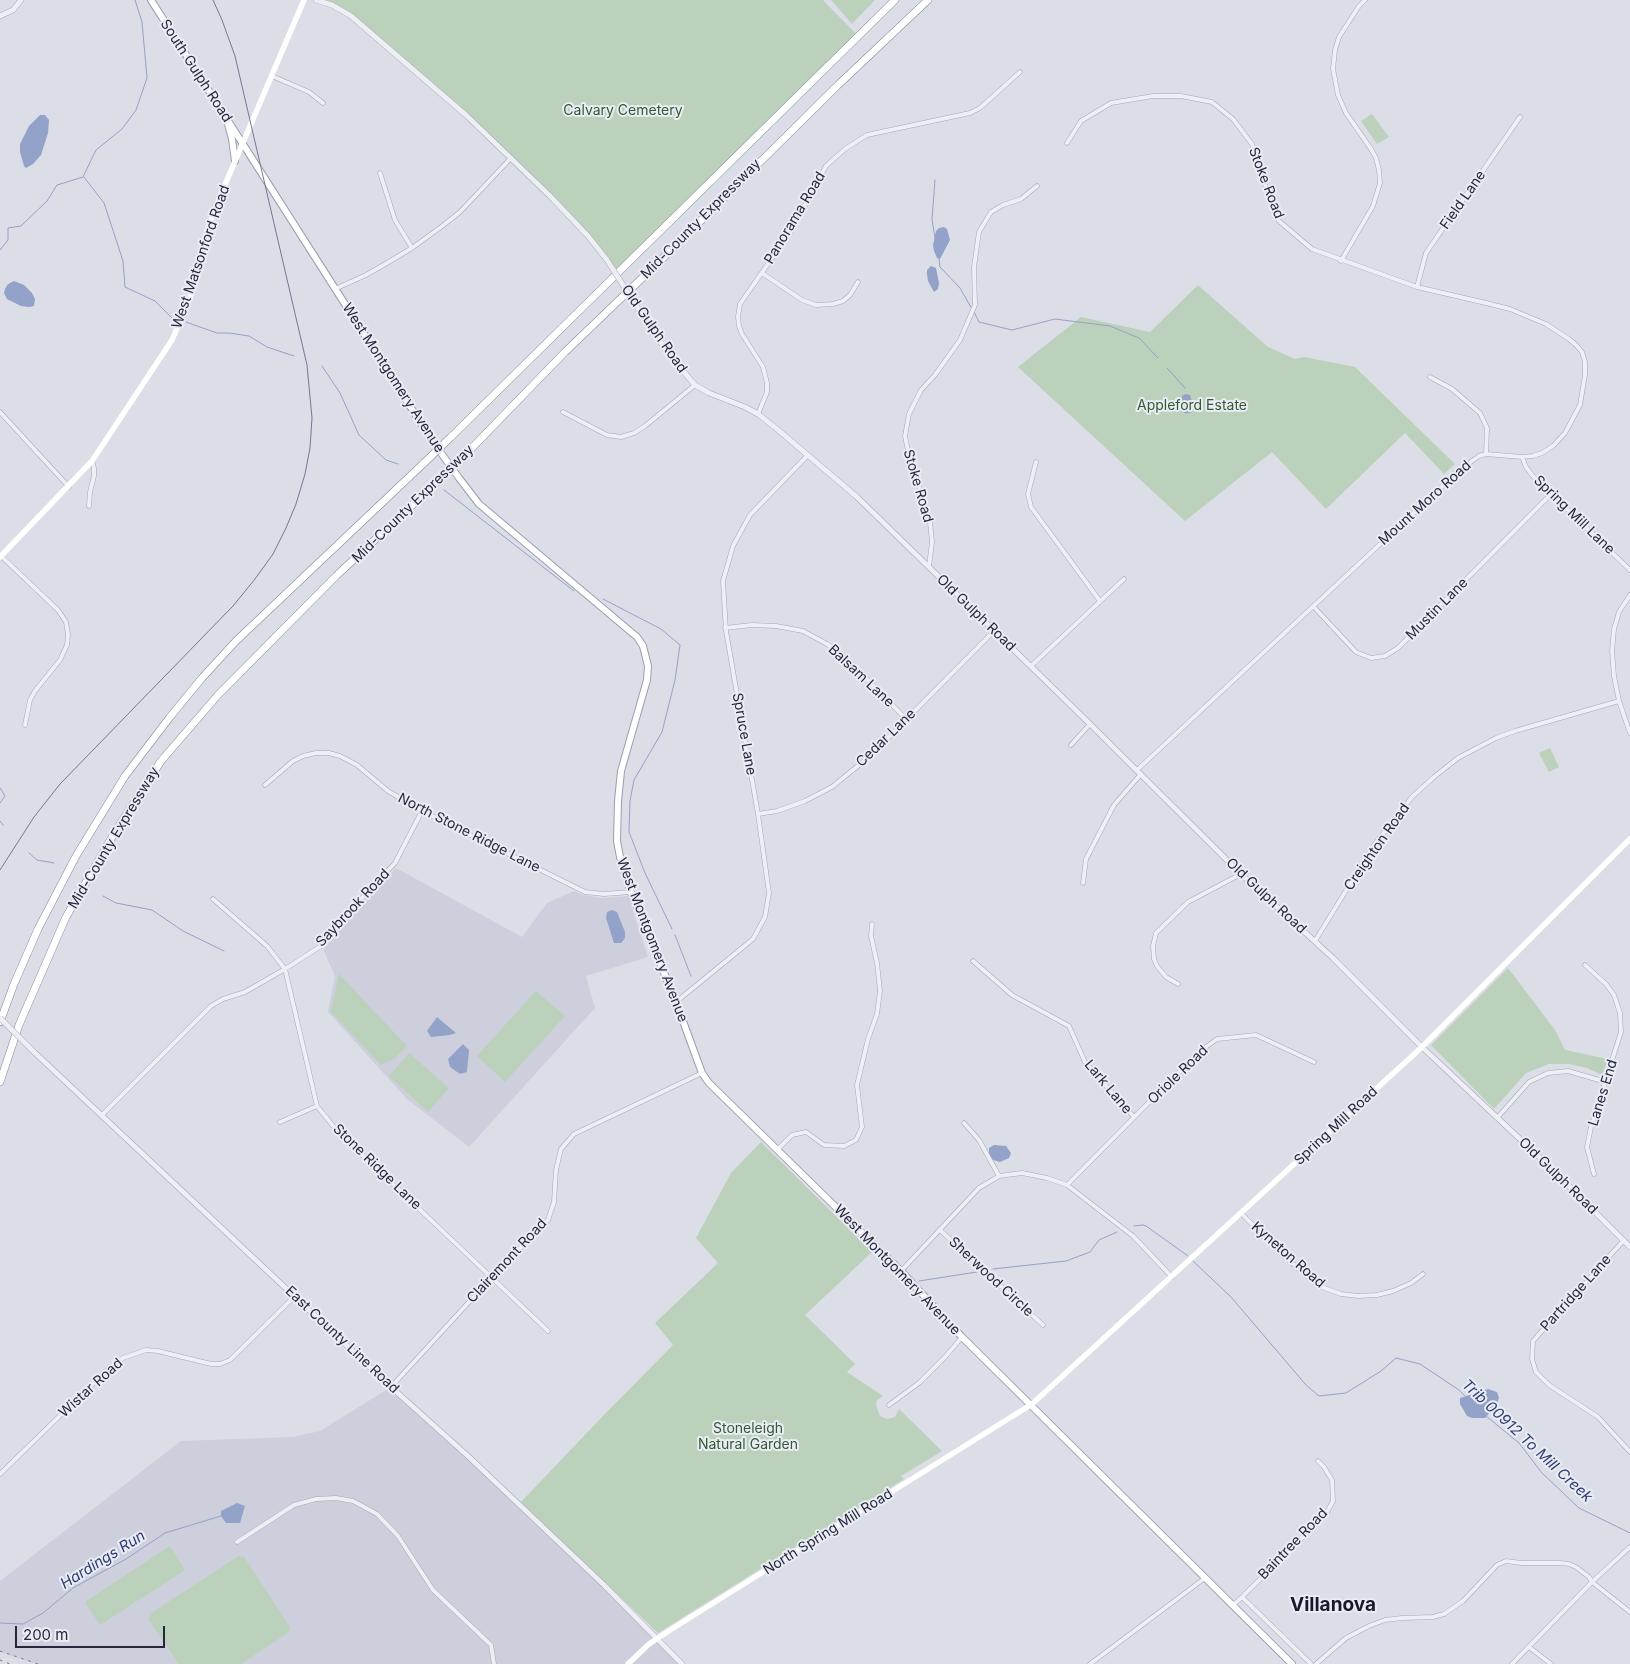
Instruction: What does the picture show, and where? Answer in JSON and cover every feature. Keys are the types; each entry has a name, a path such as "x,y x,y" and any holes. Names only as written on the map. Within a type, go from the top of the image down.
{"highway":[{"name":"Mid-County Expressway","path":"0,1020 34,936 76,856 125,776 202,678 236,641 451,437 895,0"},
{"name":"Mid-County Expressway","path":"0,1082 19,1025 66,917 115,832 161,762 218,695 336,576 466,454 565,352 838,85 928,0"}],"main road":[{"name":"South Gulph Road","path":"151,0 242,143"},
{"name":"West Matsonford Road","path":"1,557 92,461 172,340 190,298 207,231 234,161 304,0"},
{"path":"226,118 232,139 234,161"},
{"name":"West Montgomery Avenue","path":"242,143 431,439 480,504 637,636 643,646 648,666 647,680 621,771 617,841 631,892 676,1002 702,1073 709,1083 778,1149 962,1336 1292,1664"},
{"name":"Spring Mill Road","path":"1032,1404 1422,1047 1630,839"},
{"name":"North Spring Mill Road","path":"628,1664 657,1639 1032,1404"}],"street":[{"path":"0,16 13,10 20,0"},
{"name":"Old Gulph Road","path":"316,0 332,5 351,16 467,116 588,236 607,260 670,356 695,385 758,414 857,497 1241,874 1315,940 1422,1047 1630,1247"},
{"path":"1341,261 1373,206 1380,183 1376,158 1346,113 1338,95 1333,68 1339,37 1365,0"},
{"name":"Panorama Road","path":"758,414 767,392 766,374 742,334 738,317 740,304 793,228 826,166 845,149 868,135 970,113 980,108 1020,72"},
{"path":"272,76 309,92 323,103"},
{"name":"Stoke Road","path":"1067,143 1081,121 1111,103 1153,96 1181,96 1212,102 1233,119 1252,144 1279,221 1312,249 1341,261"},
{"name":"Field Lane","path":"1417,288 1426,253 1520,117"},
{"path":"335,289 366,275 412,248 460,212 511,158"},
{"path":"380,173 395,220 412,248"},
{"name":"Stoke Road","path":"929,566 932,542 929,515 907,446 906,426 915,400 960,340 973,311 975,305 974,267 980,232 991,212 1021,199 1037,186"},
{"name":"Mount Moro Road","path":"1083,883 1086,859 1114,805 1138,772 1454,474 1479,456 1486,454 1522,457 1542,453 1553,446 1565,433 1580,405 1585,375 1585,362 1582,352 1570,339 1555,329 1510,309 1417,288 1341,261"},
{"path":"762,273 795,296 816,305 833,304 843,301 850,295 858,282"},
{"path":"1430,377 1452,389 1480,413 1487,428 1486,454"},
{"path":"563,412 607,434 621,437 634,433 645,426 695,385"},
{"path":"0,412 69,487"},
{"name":"Spruce Lane","path":"676,1002 753,939 765,917 769,893 758,814 726,628 723,581 733,546 750,515 808,455"},
{"name":"Spring Mill Lane","path":"1522,457 1532,475 1630,570"},
{"path":"89,506 94,476 92,461"},
{"path":"1036,462 1028,494 1031,508 1100,601"},
{"name":"Mustin Lane","path":"1313,606 1356,652 1371,658 1385,656 1398,648 1552,493"},
{"path":"1,557 58,610 66,622 68,634 67,645 60,660 30,700 25,725"},
{"path":"1031,666 1124,579"},
{"path":"1630,595 1619,612 1614,629 1612,658 1619,702 1630,734"},
{"name":"Balsam Lane","path":"726,628 752,625 768,626 803,632 827,644 844,656 906,720"},
{"name":"Cedar Lane","path":"758,814 777,811 805,801 832,787 870,756 994,631"},
{"name":"Creighton Road","path":"1315,940 1374,845 1412,797 1458,758 1496,738 1515,731 1619,702"},
{"path":"1071,745 1090,724"},
{"name":"North Stone Ridge Lane","path":"265,785 293,761 316,753 329,753 340,756 357,765 388,791 422,811 584,892 604,894 631,892"},
{"name":"Saybrook Road","path":"102,1115 211,1006 245,992 321,946 395,863 422,811"},
{"path":"1178,984 1166,977 1157,966 1154,959 1153,946 1156,933 1188,902 1241,874"},
{"name":"Stone Ridge Lane","path":"213,899 267,946 285,969 317,1106 338,1132 548,1331"},
{"path":"778,1149 792,1136 806,1132 824,1145 844,1146 856,1140 862,1126 857,1085 868,1038 877,1014 880,991 877,963 871,936 872,924"},
{"name":"Lark Lane","path":"973,961 1012,995 1069,1026 1085,1062 1134,1117"},
{"name":"Lanes End","path":"1585,965 1606,984 1614,996 1620,1013 1621,1032 1591,1127 1587,1147 1594,1174"},
{"name":"East County Line Road","path":"0,1020 391,1387 470,1457 604,1585 682,1664"},
{"name":"Oriole Road","path":"1068,1185 1199,1052 1218,1039 1256,1035 1314,1062"},
{"path":"1497,1118 1529,1082 1548,1073 1568,1071 1606,1082"},
{"name":"Clairemont Road","path":"391,1387 492,1277 548,1220 554,1202 556,1170 561,1149 574,1134 702,1073"},
{"path":"280,1122 317,1106"},
{"path":"964,1123 979,1140 998,1176"},
{"path":"901,1272 979,1188 998,1176 1022,1173 1068,1185 1133,1236 1172,1277"},
{"name":"Kyneton Road","path":"1241,1213 1279,1252 1319,1286 1341,1294 1377,1295 1394,1291 1411,1283 1423,1274"},
{"name":"Sherwood Circle","path":"940,1230 1043,1325"},
{"name":"Partridge Lane","path":"1624,1240 1534,1340 1532,1359 1536,1372 1550,1386 1598,1417 1630,1452"},
{"name":"Wistar Road","path":"0,1474 110,1367 123,1358 146,1350 158,1351 211,1364 220,1364 230,1360 295,1296"},
{"path":"889,1405 918,1383 946,1356 962,1336"},
{"name":"Baintree Road","path":"1242,1597 1326,1514 1332,1504 1332,1480 1318,1461"},
{"path":"237,1542 294,1505 314,1499 336,1498 353,1501 376,1514 398,1536 433,1590 491,1645 494,1664"},
{"path":"1512,1664 1592,1582 1630,1547"},
{"path":"1316,1664 1346,1638 1368,1626 1393,1619 1433,1617 1444,1614 1462,1601 1502,1562 1569,1564 1589,1577 1592,1582 1630,1612"},
{"path":"1090,1664 1205,1578"},
{"path":"1232,1606 1242,1597 1311,1664"},
{"path":"1529,1648 1551,1664"}],"shaded area":[{"path":"396,868 522,937 547,903 574,891 583,895 602,898 628,896 648,957 586,976 595,1008 469,1147 407,1099 328,1012 335,976 323,949"},
{"path":"391,1387 604,1585 683,1664 36,1664 0,1652 0,1581 181,1441 293,1437 320,1431"}],"green space":[{"name":"Calvary Cemetery","path":"317,0 823,0 858,36 620,271 607,260 588,236 467,116 351,16"},
{"path":"831,0 875,0 852,24"},
{"path":"1372,114 1389,137 1377,144 1361,121"},
{"name":"Appleford Estate","path":"1198,285 1268,347 1295,359 1304,357 1355,367 1455,464 1444,474 1405,433 1326,509 1272,452 1185,521 1018,367 1081,317 1150,332"},
{"path":"1550,748 1559,767 1549,772 1539,753"},
{"path":"1508,968 1555,1030 1565,1050 1608,1059 1602,1075 1587,1068 1569,1064 1549,1064 1526,1073 1494,1109 1431,1045"},
{"path":"339,974 407,1046 394,1059 381,1065 331,1012"},
{"path":"536,991 565,1016 505,1082 477,1056"},
{"path":"409,1053 449,1088 428,1112 389,1076"},
{"name":"Stoneleigh Natural Garden","path":"761,1142 872,1252 805,1315 855,1364 847,1372 883,1396 877,1400 876,1405 880,1416 887,1419 895,1417 899,1409 942,1451 901,1476 904,1479 658,1633 521,1502 673,1345 655,1323 718,1263 696,1238 731,1173"},
{"path":"170,1546 185,1570 100,1625 85,1602"},
{"path":"239,1556 244,1557 290,1627 289,1632 241,1664 179,1664 149,1620 151,1613"}],"water":[{"path":"40,115 45,115 49,120 48,133 41,155 33,164 26,168 20,152 20,144 29,126"},
{"path":"944,227 947,229 950,240 940,259 937,258 933,245 936,231"},
{"path":"931,266 936,268 939,283 938,289 934,292 928,281 927,274 927,270"},
{"path":"14,281 24,285 32,293 35,299 34,306 21,306 7,299 4,293 5,289 8,284"},
{"path":"1190,395 1194,407 1192,412 1184,413 1180,402 1182,396"},
{"path":"612,910 617,912 625,932 625,938 621,943 614,943 606,918 607,912"},
{"path":"437,1017 456,1033 431,1037 427,1031"},
{"path":"463,1044 469,1050 467,1072 460,1074 450,1067 448,1059"},
{"path":"994,1145 1006,1146 1011,1153 1009,1158 1000,1162 993,1160 989,1156 989,1148"},
{"path":"1488,1389 1497,1392 1499,1398 1496,1406 1485,1418 1467,1416 1460,1404 1460,1398"},
{"path":"237,1503 245,1506 240,1523 226,1523 221,1516 221,1511"}],"waterway":[{"path":"0,250 8,240 8,228 21,226 47,201 57,185 83,177 96,150 122,129 136,110 147,78 142,22 135,0"},
{"path":"84,177 104,203 123,261 125,287 155,301 172,318"},
{"path":"935,180 932,219 935,238"},
{"path":"939,259 940,267 960,288 972,309"},
{"path":"974,312 979,322 1012,330 1055,319 1110,326 1139,338 1158,358"},
{"path":"186,322 217,333 249,336 267,347 294,356"},
{"path":"322,366 340,393 359,435 386,460 398,464"},
{"path":"1167,368 1185,388"},
{"path":"444,490 574,591"},
{"path":"603,599 661,629 680,645 675,680 662,732 634,780 630,801 629,832 645,873 672,929"},
{"path":"0,788 5,796 0,803"},
{"path":"0,821 3,825"},
{"path":"29,853 37,860 54,863"},
{"path":"103,896 116,903 152,910 183,931 224,951"},
{"path":"675,935 691,976"},
{"name":"Trib 00912 To Mill Creek","path":"1134,1226 1146,1226 1188,1256"},
{"name":"Trib 00912 To Mill Creek","path":"993,1269 1066,1261 1090,1252 1099,1240 1117,1232"},
{"name":"Trib 00912 To Mill Creek","path":"1193,1261 1231,1297 1306,1385 1319,1396 1346,1393 1381,1371 1396,1358 1420,1364 1465,1396"},
{"name":"Trib 00912 To Mill Creek","path":"919,1281 977,1272"},
{"name":"Trib 00912 To Mill Creek","path":"1486,1416 1519,1443 1542,1473 1579,1508 1630,1533"},
{"name":"Hardings Run","path":"0,1623 23,1624 43,1613 73,1588 126,1559 165,1533 221,1516"}],"tram line":[{"path":"0,870 34,817 60,784 233,606 255,579 273,554 286,528 305,474 310,448 312,418 307,365 235,56 213,0"}],"railway":[{"path":"0,1651 38,1664"},
{"path":"0,1660 10,1664"}],"district":[{"name":"Villanova","path":"1333,1605"}]}
